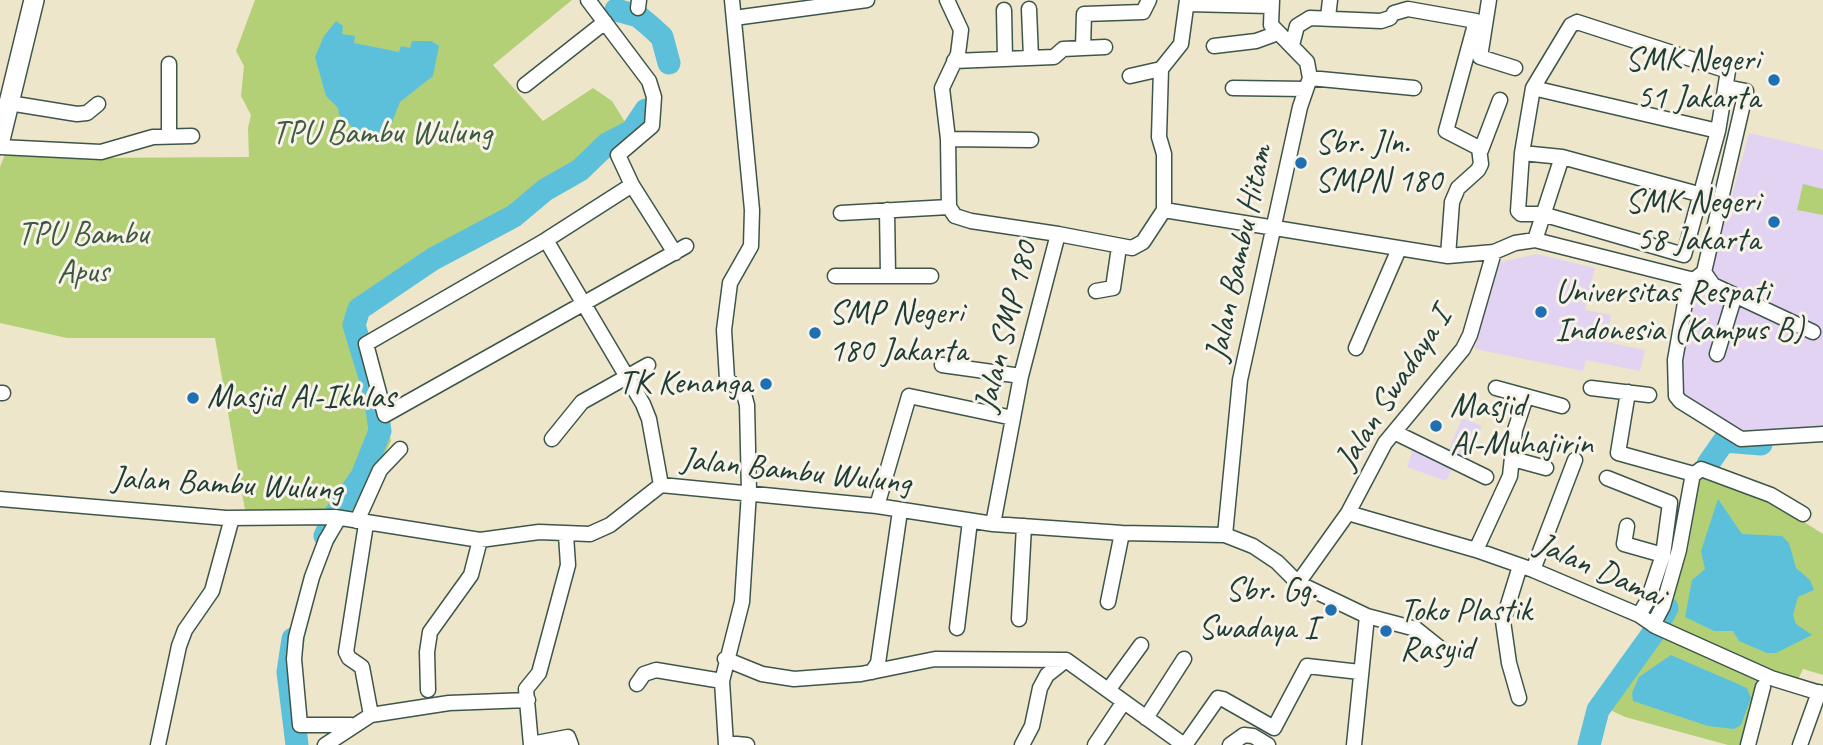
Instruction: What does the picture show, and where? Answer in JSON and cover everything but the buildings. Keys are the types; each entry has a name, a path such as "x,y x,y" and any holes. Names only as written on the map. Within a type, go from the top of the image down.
{"street":[{"path":"0,140 34,0"},
{"path":"588,0 649,81 654,97 652,126 618,155 632,185 680,250 385,415 366,344 546,240 632,185"},
{"path":"732,0 752,210 751,246 734,273 726,301 724,353 727,379 744,394 747,405 749,492 742,602 725,659 722,681 726,744 747,745"},
{"path":"734,18 815,10 867,0"},
{"path":"947,0 961,30 954,61 942,88 948,139 949,207 955,216 971,221 1058,234"},
{"path":"1083,48 1086,13 1143,12 1149,0"},
{"path":"1328,17 1330,0"},
{"path":"1481,150 1446,131 1474,56 1489,0"},
{"path":"1096,292 1113,288 1119,247 1139,246 1164,210 1164,154 1158,137 1161,69 1181,44 1187,2 1271,3 1271,25 1307,62 1308,83"},
{"path":"1292,45 1301,22 1328,17 1381,21 1404,9 1430,6 1475,19 1477,24 1474,56"},
{"path":"1029,9 1031,58"},
{"path":"1004,10 1005,59"},
{"path":"525,85 605,22"},
{"path":"1574,22 1725,67 1728,75 1718,131 1684,255 1542,214 1521,214 1518,211 1522,153 1533,88 1574,22"},
{"path":"1214,46 1256,41 1278,33"},
{"path":"954,61 1054,57 1063,50 1105,47"},
{"path":"1474,56 1515,68"},
{"path":"169,64 169,134"},
{"path":"1130,76 1161,69"},
{"path":"1233,88 1308,83 1414,88"},
{"name":"Jalan Bambu Hitam","path":"1224,535 1231,493 1235,414 1308,83"},
{"path":"1164,210 1448,256 1494,252 1514,243 1535,240 1562,245 1689,281 1704,272 1746,91 1726,87"},
{"path":"1533,88 1718,131"},
{"path":"1448,256 1452,202 1458,188 1478,170 1481,150 1500,100"},
{"path":"9,103 77,114 88,113 98,104"},
{"path":"0,147 101,152 169,134 192,136"},
{"path":"948,139 1031,140"},
{"path":"1522,153 1562,157 1702,195"},
{"path":"1535,240 1562,157"},
{"path":"841,213 949,207"},
{"path":"887,210 888,275"},
{"name":"Jalan SMP 180","path":"993,524 1021,376 1058,234 1119,247"},
{"path":"546,240 585,302 649,419 661,485"},
{"path":"1356,348 1399,249"},
{"name":"Jalan Swadaya I","path":"1298,583 1348,513 1394,432 1454,361 1470,335 1494,252"},
{"path":"1704,272 1713,285 1813,332"},
{"path":"835,276 931,276"},
{"path":"1689,281 1675,360 1675,396 1741,439 1823,434"},
{"path":"1717,354 1735,295"},
{"path":"552,439 582,402 648,365"},
{"path":"942,365 1021,376"},
{"path":"1496,388 1562,407"},
{"path":"1591,388 1649,395"},
{"path":"1628,393 1618,453 1692,476"},
{"path":"877,506 908,397 915,396 1013,418"},
{"path":"1476,550 1510,476 1515,430 1526,397"},
{"path":"1394,432 1486,477"},
{"path":"371,715 362,667 347,656 346,652 361,522 380,470 400,449"},
{"path":"1513,459 1546,468"},
{"path":"1519,698 1509,663 1503,621 1575,460"},
{"path":"1656,627 1679,550 1692,476 1700,469 1771,495 1803,514"},
{"path":"1607,478 1670,503 1663,555 1648,600 1639,615"},
{"name":"Jalan Bambu Wulung","path":"0,499 232,518 332,517 480,540 540,532 581,536 600,531 661,485 877,506 970,522 1122,533 1224,535 1243,541 1269,556 1298,583 1367,616 1416,629 1441,649"},
{"path":"872,672 878,663 900,511"},
{"name":"Jalan Damai","path":"1348,513 1476,550 1526,568 1639,615 1656,627 1771,678 1821,693"},
{"path":"332,517 303,606 296,636 294,671 300,724 351,725"},
{"path":"158,745 179,646 185,630 212,591 232,518"},
{"path":"957,628 970,522"},
{"path":"1018,619 1024,526"},
{"path":"1627,526 1624,544 1663,555"},
{"path":"1108,602 1122,533"},
{"path":"566,534 568,565 539,673 526,689 531,745 568,737 571,745"},
{"path":"428,690 430,632 471,575 480,540"},
{"path":"1354,745 1367,616"},
{"path":"1110,689 1141,645"},
{"path":"725,659 784,679 872,672 936,659 1066,660 1110,689 1123,703 1184,745 1214,701 1221,698 1274,728 1307,666 1360,671"},
{"path":"1146,718 1184,659"},
{"path":"1022,745 1032,726 1040,688 1047,675 1066,660"},
{"path":"637,684 644,674 656,670 722,681"},
{"path":"1748,745 1763,687"},
{"path":"1800,745 1821,693"},
{"path":"325,745 351,725 371,715 449,703 528,700"},
{"path":"1095,745 1123,703"},
{"path":"1230,745 1244,735 1253,736 1268,745"}],"shaded area":[{"name":"SMK Negeri 58 Jakarta","path":"1749,133 1823,150 1823,431 1749,436 1687,402 1677,383 1692,299 1699,300 1705,294"},
{"name":"Universitas Respati Indonesia (Kampus B)","path":"1537,254 1595,268 1585,310 1611,315 1606,342 1645,350 1640,371 1586,360 1583,371 1475,349 1491,276 1497,263"},
{"path":"1462,418 1482,426 1464,466 1454,464 1446,481 1407,467 1414,446 1446,456"}],"green space":[{"name":"TPU Bambu Wulung","path":"255,0 572,0 493,65 543,121 593,88 612,101 630,130 346,312 379,382 391,441 356,514 245,510 215,338 67,338 0,323 0,167 8,147 85,158 249,157 248,128 251,115 241,96 244,66 236,51"},
{"path":"1803,184 1823,189 1823,215 1797,210"},
{"path":"1706,475 1769,500 1823,534 1823,675 1803,669 1797,682 1767,672 1747,745 1728,745 1625,717 1604,707 1666,618 1688,550 1700,478"}],"water":[{"path":"336,21 343,26 342,34 355,36 354,43 399,52 401,46 410,48 412,41 431,41 439,46 433,76 400,102 391,125 383,132 374,135 355,130 339,115 338,108 326,96 315,57 324,36"},
{"path":"1718,499 1742,534 1782,536 1789,543 1796,568 1810,580 1814,590 1798,597 1793,615 1796,624 1812,635 1776,653 1767,653 1739,641 1733,631 1714,631 1685,617 1692,580 1705,569 1701,551"},
{"path":"1671,655 1747,688 1751,698 1741,725 1734,729 1708,726 1633,701 1632,693 1639,677"}],"waterway":[{"path":"616,10 638,16 662,37 669,63"},
{"path":"325,536 334,516 362,476 380,431 375,394 354,325 359,309 433,259 514,216 545,190 580,170 607,144 632,131 646,110"},
{"path":"1708,464 1724,441 1761,444"},
{"path":"1589,745 1598,710 1654,632 1667,608"},
{"path":"293,639 288,672 297,745"}],"place":[{"name":"SMK Negeri 51 Jakarta","path":"1774,80"},
{"name":"Sbr. Jln. SMPN 180","path":"1301,163"},
{"name":"SMK Negeri 58 Jakarta","path":"1774,222"},
{"name":"Universitas Respati Indonesia (Kampus B)","path":"1541,312"},
{"name":"SMP Negeri 180 Jakarta","path":"815,333"},
{"name":"TK Kenanga","path":"766,384"},
{"name":"Masjid Al-Ikhlas","path":"193,398"},
{"name":"Masjid Al-Muhajirin","path":"1436,426"},
{"name":"Sbr. Gg. Swadaya I","path":"1331,610"},
{"name":"Toko Plastik Rasyid","path":"1386,631"}],"park label":[{"name":"TPU Bambu Apus","path":"83,254"}]}
